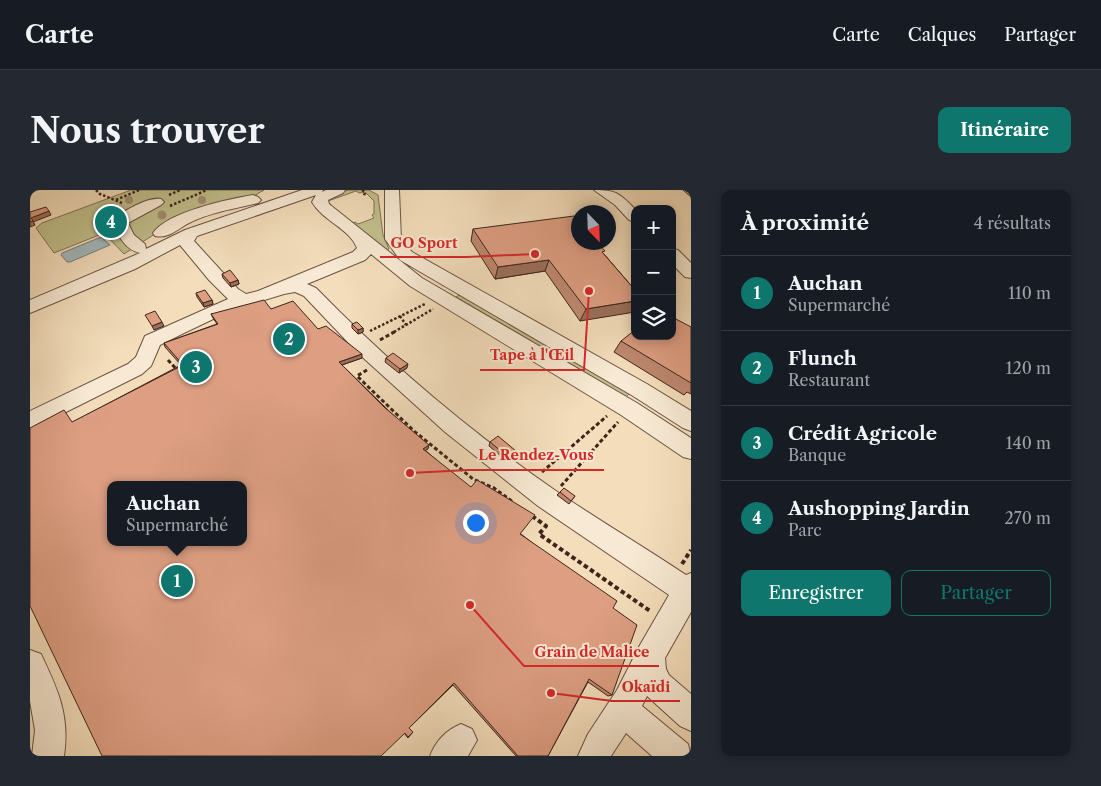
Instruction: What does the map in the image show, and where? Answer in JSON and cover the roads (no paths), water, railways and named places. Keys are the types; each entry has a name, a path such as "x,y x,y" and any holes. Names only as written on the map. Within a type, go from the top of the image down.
{"street":[{"path":"30,297 114,262 251,200 268,190"},
{"path":"114,262 179,221 197,212 216,206 275,198 309,190"},
{"path":"30,307 129,265 191,234 281,202 320,199 320,202 321,198 338,190"},
{"path":"392,190 393,239 406,256 640,390 691,422"},
{"path":"600,190 620,202 631,213"},
{"path":"320,199 355,233 440,302 625,406 691,450"},
{"path":"139,248 127,237 120,222 124,218 159,206"},
{"path":"30,421 135,369 144,361 150,344 156,339 216,309 283,288 364,253 364,244 355,233"},
{"path":"191,234 186,242 225,287 238,298 248,300"},
{"path":"676,258 691,274"},
{"path":"283,288 297,286 305,288 359,344 428,407 528,484 687,592 650,655 619,717 608,730 594,756"},
{"path":"650,655 651,670 658,686 691,716"},
{"path":"30,665 47,702 52,720 48,756"},
{"path":"619,717 627,714 676,756"}],"water":[{"path":"101,237 110,245 70,262 67,262 61,255 62,253"}],"place":[{"name":"Aushopping Jardin","path":"111,222"},
{"name":"GO Sport","path":"535,254"},
{"name":"Tape à l'Œil","path":"589,291"},
{"name":"Flunch","path":"289,339"},
{"name":"Crédit Agricole","path":"196,367"},
{"name":"Le Rendez-Vous","path":"410,473"},
{"name":"Auchan","path":"177,581"},
{"name":"Grain de Malice","path":"470,605"},
{"name":"Okaïdi","path":"551,693"}]}
